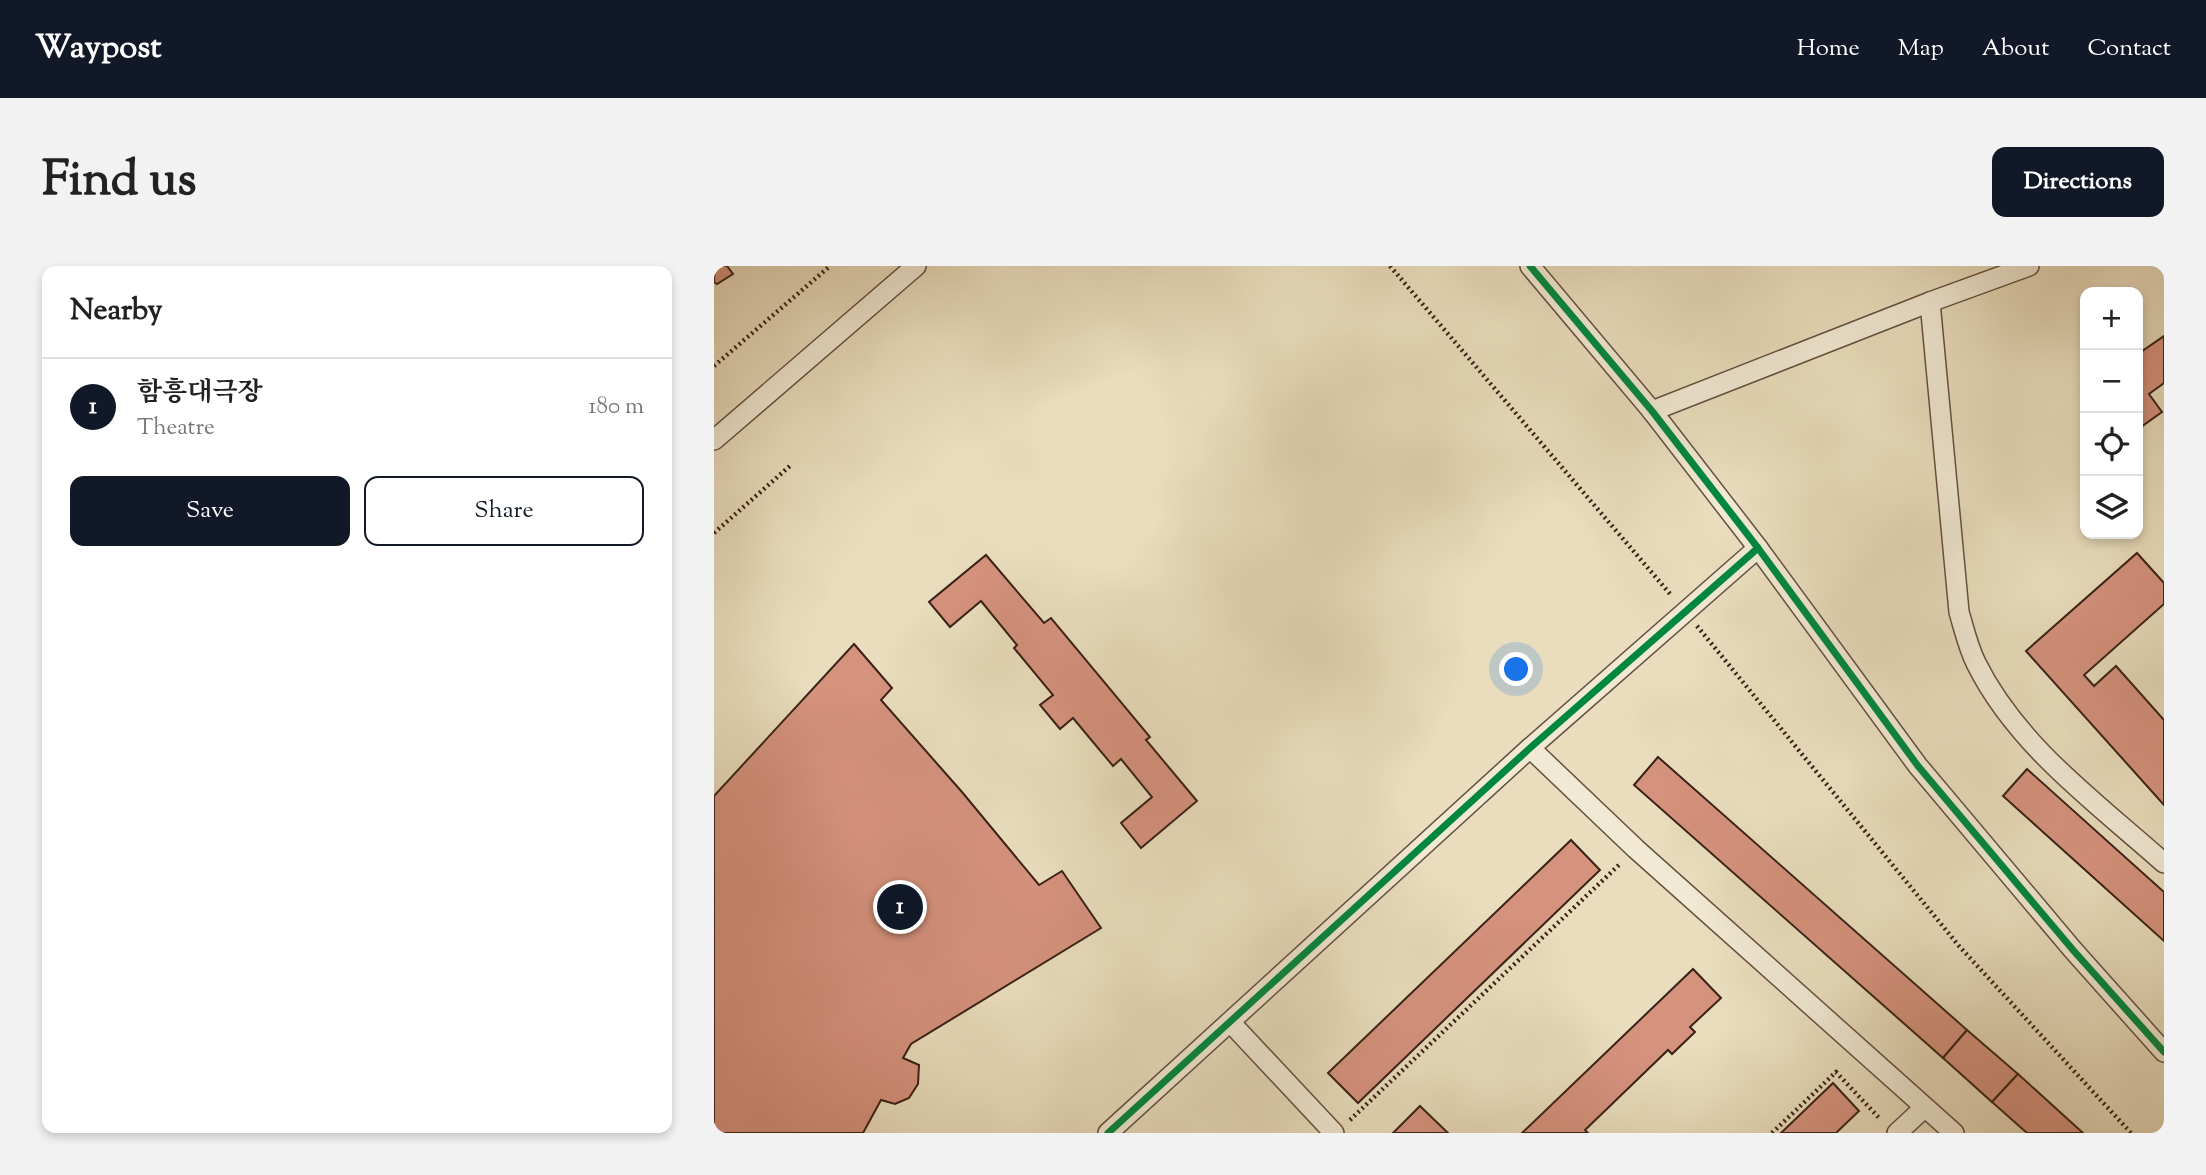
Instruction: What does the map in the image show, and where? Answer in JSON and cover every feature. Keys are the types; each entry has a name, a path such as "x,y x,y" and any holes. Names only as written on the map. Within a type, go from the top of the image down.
{"street":[{"path":"714,440 916,266"},
{"path":"1530,266 1652,411 1758,548 1918,766 2073,950 2164,1052"},
{"path":"1652,411 2029,266"},
{"path":"1930,302 1959,612 1976,664 2017,725 2046,758 2164,863"},
{"path":"1108,1133 1530,748 1758,548"},
{"path":"1530,748 1636,849 1954,1133"},
{"path":"1230,1024 1339,1130"},
{"path":"1891,1128 1924,1108"}],"path":[{"path":"714,366 830,266"},
{"path":"1390,266 1685,612 1959,946 2131,1133"},
{"path":"714,533 791,465"},
{"path":"1339,1130 1636,849"},
{"path":"1772,1133 1836,1072 1891,1128"}],"building":[{"path":"715,266 727,266 733,274 717,284 714,282"},
{"path":"2164,336 2164,383 2149,394 2162,412 2143,425 2143,413 2143,351"},
{"path":"2137,553 2164,583 2164,604 2084,675 2094,686 2116,666 2164,720 2164,805 2026,651"},
{"path":"986,555 1044,623 1051,618 1150,737 1146,740 1197,801 1141,848 1121,823 1152,797 1121,759 1113,766 1073,718 1060,729 1040,705 1053,695 1014,648 1017,645 981,601 950,627 929,602"},
{"path":"854,644 892,688 881,700 1039,885 1062,871 1101,928 911,1044 903,1058 919,1065 918,1084 909,1098 895,1104 881,1100 863,1133 714,1133 714,796"},
{"path":"1658,757 1967,1030 1943,1058 1634,785"},
{"path":"2027,769 2164,892 2164,941 2003,796"},
{"path":"1571,840 1600,870 1358,1103 1328,1073"},
{"path":"1693,969 1721,998 1690,1027 1695,1032 1672,1054 1668,1050 1585,1130 1588,1133 1522,1133"},
{"path":"1967,1030 2018,1074 1992,1102 1943,1058"},
{"path":"2018,1074 2083,1133 2027,1133 1992,1102"},
{"path":"1833,1083 1859,1111 1836,1133 1781,1133"},
{"path":"1420,1106 1448,1133 1393,1133"}],"cycle path":[{"path":"1530,266 1652,411 1758,548 1918,766 2073,950 2164,1052"},
{"path":"1108,1133 1530,748 1758,548"}],"place":[{"name":"함흥대극장","path":"900,907"}]}
